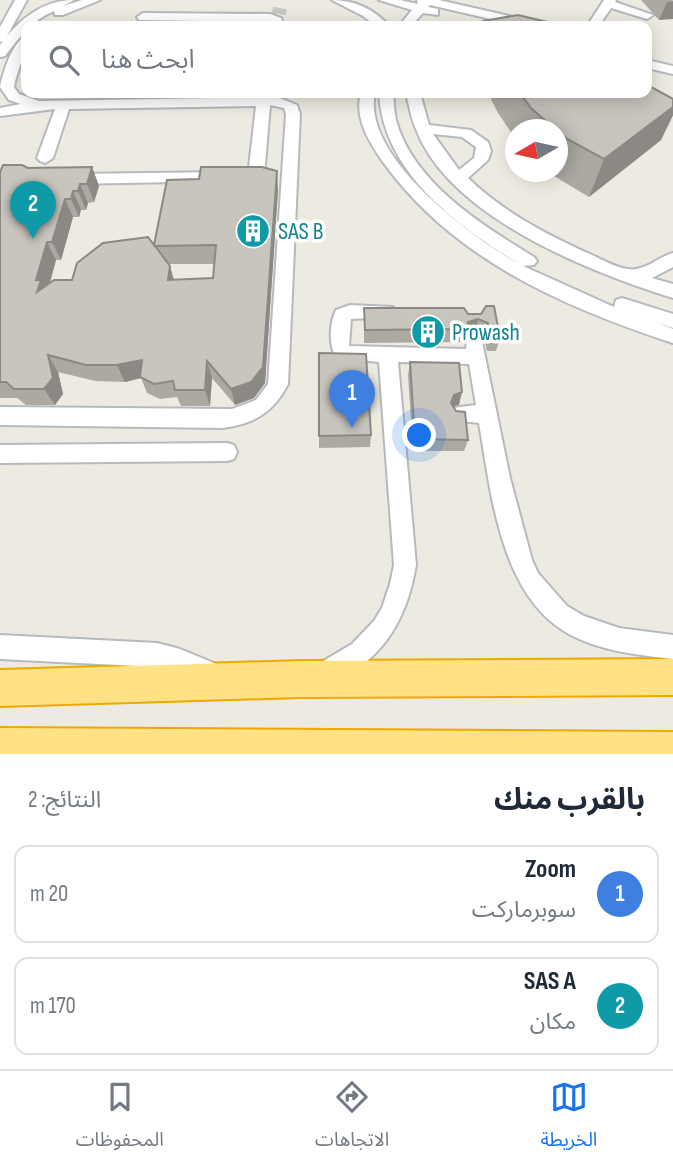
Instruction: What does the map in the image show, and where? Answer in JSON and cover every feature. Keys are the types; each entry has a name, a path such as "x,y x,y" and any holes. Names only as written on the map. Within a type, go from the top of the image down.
{"highway":[{"path":"0,688 301,679 673,677"},
{"path":"0,747 673,751"}],"street":[{"path":"0,28 19,0"},
{"path":"0,39 19,0"},
{"path":"28,21 43,10 68,0"},
{"path":"46,21 65,9 94,0"},
{"path":"338,0 367,13 377,21"},
{"path":"384,0 424,2 511,21"},
{"path":"488,0 498,12 513,21"},
{"path":"409,21 424,2"},
{"path":"596,21 609,2 648,15"},
{"path":"437,21 450,7"},
{"path":"450,7 481,21"},
{"path":"143,17 197,21"},
{"path":"0,53 21,28"},
{"path":"21,50 9,75 7,87 14,97 38,105"},
{"path":"652,52 673,56"},
{"path":"652,65 673,70"},
{"path":"367,98 365,105 369,122 388,159 428,206 458,231 493,255 552,288 612,315 673,336"},
{"path":"386,98 385,106 393,130 407,157 424,180 460,214 526,260 572,284 623,305 673,321"},
{"path":"416,98 433,146 458,177 503,216 576,257 673,291"},
{"path":"0,112 38,105 263,101 284,102 293,110 278,384 271,399 258,410 241,418 0,416"},
{"path":"256,176 263,101"},
{"path":"425,129 458,131 473,136 483,145 482,160 458,177"},
{"path":"50,179 256,176 274,179 290,186"},
{"path":"627,276 650,272 673,259"},
{"path":"405,312 350,312 340,318 340,348 343,353 388,355 475,350 499,478 521,563 543,598 578,626 598,635 673,647"},
{"path":"301,679 340,667 372,643 388,623 401,595 405,565 401,415 388,355"},
{"path":"460,414 487,414"},
{"path":"0,454 227,452"},
{"path":"0,648 157,655 202,669 222,681"}],"lane":[{"path":"45,158 64,104"}],"building":[{"path":"518,15 543,21 483,21"},
{"path":"652,88 673,99 673,107 604,159 568,140 568,119 544,119 524,98 652,98"},
{"path":"3,165 22,165 28,168 92,167 87,184 80,184 78,191 73,191 71,199 65,199 52,242 47,242 36,280 41,280 37,292 54,280 72,280 77,263 103,243 148,237 154,245 167,180 199,179 201,167 262,167 277,171 263,367 251,382 231,389 207,361 205,390 175,390 173,381 154,384 140,377 142,360 117,365 86,365 48,355 53,378 44,389 14,389 6,382 0,382 0,172","holes":["216,245 213,278 168,280 170,266 155,246"]},
{"path":"486,306 494,306 500,338 491,338 488,323 478,319 468,322 467,329 365,330 364,308 464,308 468,314 481,314"},
{"path":"319,353 366,354 371,435 319,436"},
{"path":"410,362 459,363 462,392 454,395 451,403 456,411 465,412 468,440 415,439"}],"tunnel":[{"path":"279,14 280,8"}],"place":[{"name":"SAS B","path":"253,231"},
{"name":"SAS A","path":"33,239"},
{"name":"Prowash","path":"428,332"},
{"name":"Zoom","path":"352,428"}]}
